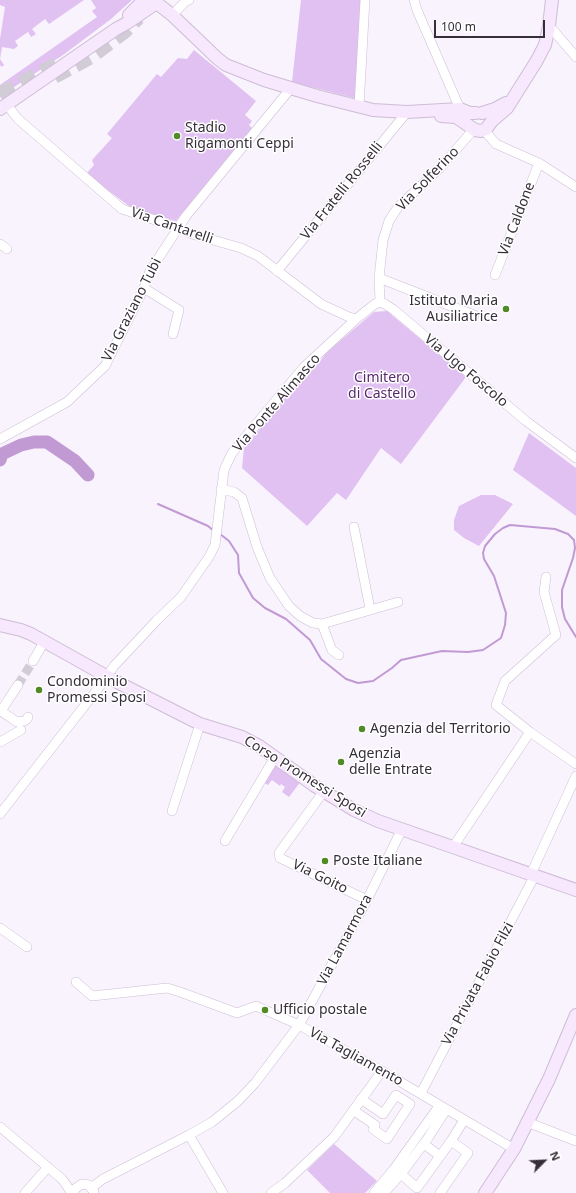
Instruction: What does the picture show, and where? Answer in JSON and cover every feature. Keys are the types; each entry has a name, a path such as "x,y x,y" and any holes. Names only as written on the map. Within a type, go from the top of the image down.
{"street":[{"path":"172,15 189,0"},
{"path":"359,106 365,0"},
{"path":"414,0 460,109"},
{"path":"480,128 510,106 544,48 549,26 552,0"},
{"path":"3,107 116,29 125,18 156,1 221,62 264,80 317,96 382,111 409,112 460,109 472,114 498,108 515,96"},
{"path":"549,26 576,57"},
{"name":"Via Graziano Tubi","path":"0,439 67,402 105,366 144,288 150,271 186,216 209,186 291,88"},
{"name":"Via Cantarelli","path":"3,107 122,209 179,228 192,234 241,248 258,256 322,304 356,319"},
{"path":"409,112 456,117 480,128"},
{"name":"Via Fratelli Rosselli","path":"277,271 409,112"},
{"path":"479,113 488,117 480,128"},
{"path":"479,113 471,119 471,124 480,128"},
{"name":"Via Caldone","path":"480,128 496,144 539,163 576,187"},
{"name":"Via Solferino","path":"380,302 379,278 383,240 389,221 398,208 480,128"},
{"name":"Via Caldone","path":"495,275 539,163"},
{"path":"379,278 474,315"},
{"path":"144,288 179,310 173,334"},
{"path":"356,319 375,304 380,302"},
{"name":"Via Ugo Foscolo","path":"380,302 394,310 521,416 576,458"},
{"name":"Via Ponte Alimasco","path":"0,814 114,666 181,597 209,557 215,545 224,470 232,454 304,367 356,319"},
{"path":"221,489 234,492 242,498 257,547 270,578 289,606 300,616 313,623 322,624 398,602"},
{"path":"354,527 370,609"},
{"path":"546,577 544,592 556,635 505,681 496,705 530,732 576,764"},
{"path":"322,624 332,650 339,655"},
{"name":"Corso Promessi Sposi","path":"0,625 21,630 200,724 242,737 259,746 354,810 378,821 576,890"},
{"path":"32,656 42,641"},
{"path":"18,685 1,712 17,722 24,721 28,717"},
{"path":"172,811 200,724"},
{"path":"0,742 21,730"},
{"path":"453,847 530,732"},
{"path":"225,842 275,757"},
{"name":"Via Privata Fabio Filzi","path":"421,1094 533,875 576,776"},
{"name":"Via Goito","path":"324,791 279,853 280,858 367,900"},
{"name":"Via Lamarmora","path":"93,1190 103,1179 212,1122 238,1101 255,1083 299,1025 367,900 402,829"},
{"path":"0,928 26,947"},
{"name":"Via Tagliamento","path":"76,982 92,996 167,988 237,1013 256,1006 299,1025 382,1071 514,1149"},
{"path":"484,1193 514,1149 549,1079 576,1015"},
{"path":"275,1192 334,1137 382,1071"},
{"path":"353,1110 376,1125 373,1129 387,1139 410,1104 396,1095 383,1114 361,1099"},
{"path":"384,1193 424,1144 443,1108"},
{"path":"374,1193 443,1108"},
{"path":"401,1174 415,1191 451,1142 464,1120"},
{"path":"527,1122 576,1141"},
{"path":"0,1127 62,1179 73,1193 76,1188 82,1184 88,1185 93,1190"},
{"path":"189,1135 223,1193"},
{"path":"440,1193 468,1153 451,1142"},
{"path":"424,1144 440,1156"},
{"path":"25,1193 48,1167"}],"green space":[{"path":"0,0 84,0 49,24 45,19 32,29 36,34 31,37 28,32 15,41 18,46 14,49 2,47 0,59 0,39 5,7 0,5"},
{"path":"91,0 132,0 111,19 63,55 8,91 0,98 0,85 97,17 92,11 96,8"},
{"path":"301,0 365,0 358,99 292,82"},
{"name":"Stadio Rigamonti Ceppi","path":"194,50 256,101 245,115 252,121 249,125 252,128 176,221 133,209 86,174 94,165 92,160 112,138 107,134 157,74 161,77 178,58 187,59"},
{"path":"0,59 4,65 2,67 0,65"},
{"name":"Cimitero di Castello","path":"387,311 466,377 401,464 381,448 346,500 337,493 307,526 242,468 244,448 302,377 305,379 328,351 374,312"},
{"path":"529,433 576,468 576,516 513,470"},
{"path":"481,495 495,495 513,504 479,546 464,538 454,530 454,520 459,506"},
{"path":"275,764 301,781 289,797 282,792 285,787 281,784 280,786 272,780 268,785 263,782"},
{"path":"334,1144 377,1181 365,1193 330,1193 307,1170"}],"waterway":[{"path":"0,460 2,454 21,445 34,442 47,442 75,461 88,475"},
{"path":"158,504 208,526 214,531"},
{"path":"220,534 229,541 238,555 239,573 253,598 265,608 286,619 310,640 321,659 346,679 358,683 373,681 401,660 442,651 468,652 483,650 501,638 505,625 506,613 494,576 484,559 483,553 485,546 495,534 510,525 555,529 568,534 574,540 575,548 573,558 562,590 562,607 565,619 576,637"}],"tunnel":[{"path":"54,76 91,56 124,31 138,17"},
{"path":"0,95 57,65"},
{"path":"18,685 33,661"}],"place":[{"name":"Stadio Rigamonti Ceppi","path":"177,136"},
{"name":"Istituto Maria Ausiliatrice","path":"506,309"},
{"name":"Condominio Promessi Sposi","path":"39,690"},
{"name":"Agenzia del Territorio","path":"362,729"},
{"name":"Agenzia delle Entrate","path":"341,762"},
{"name":"Poste Italiane","path":"325,861"},
{"name":"Ufficio postale","path":"265,1010"}]}
